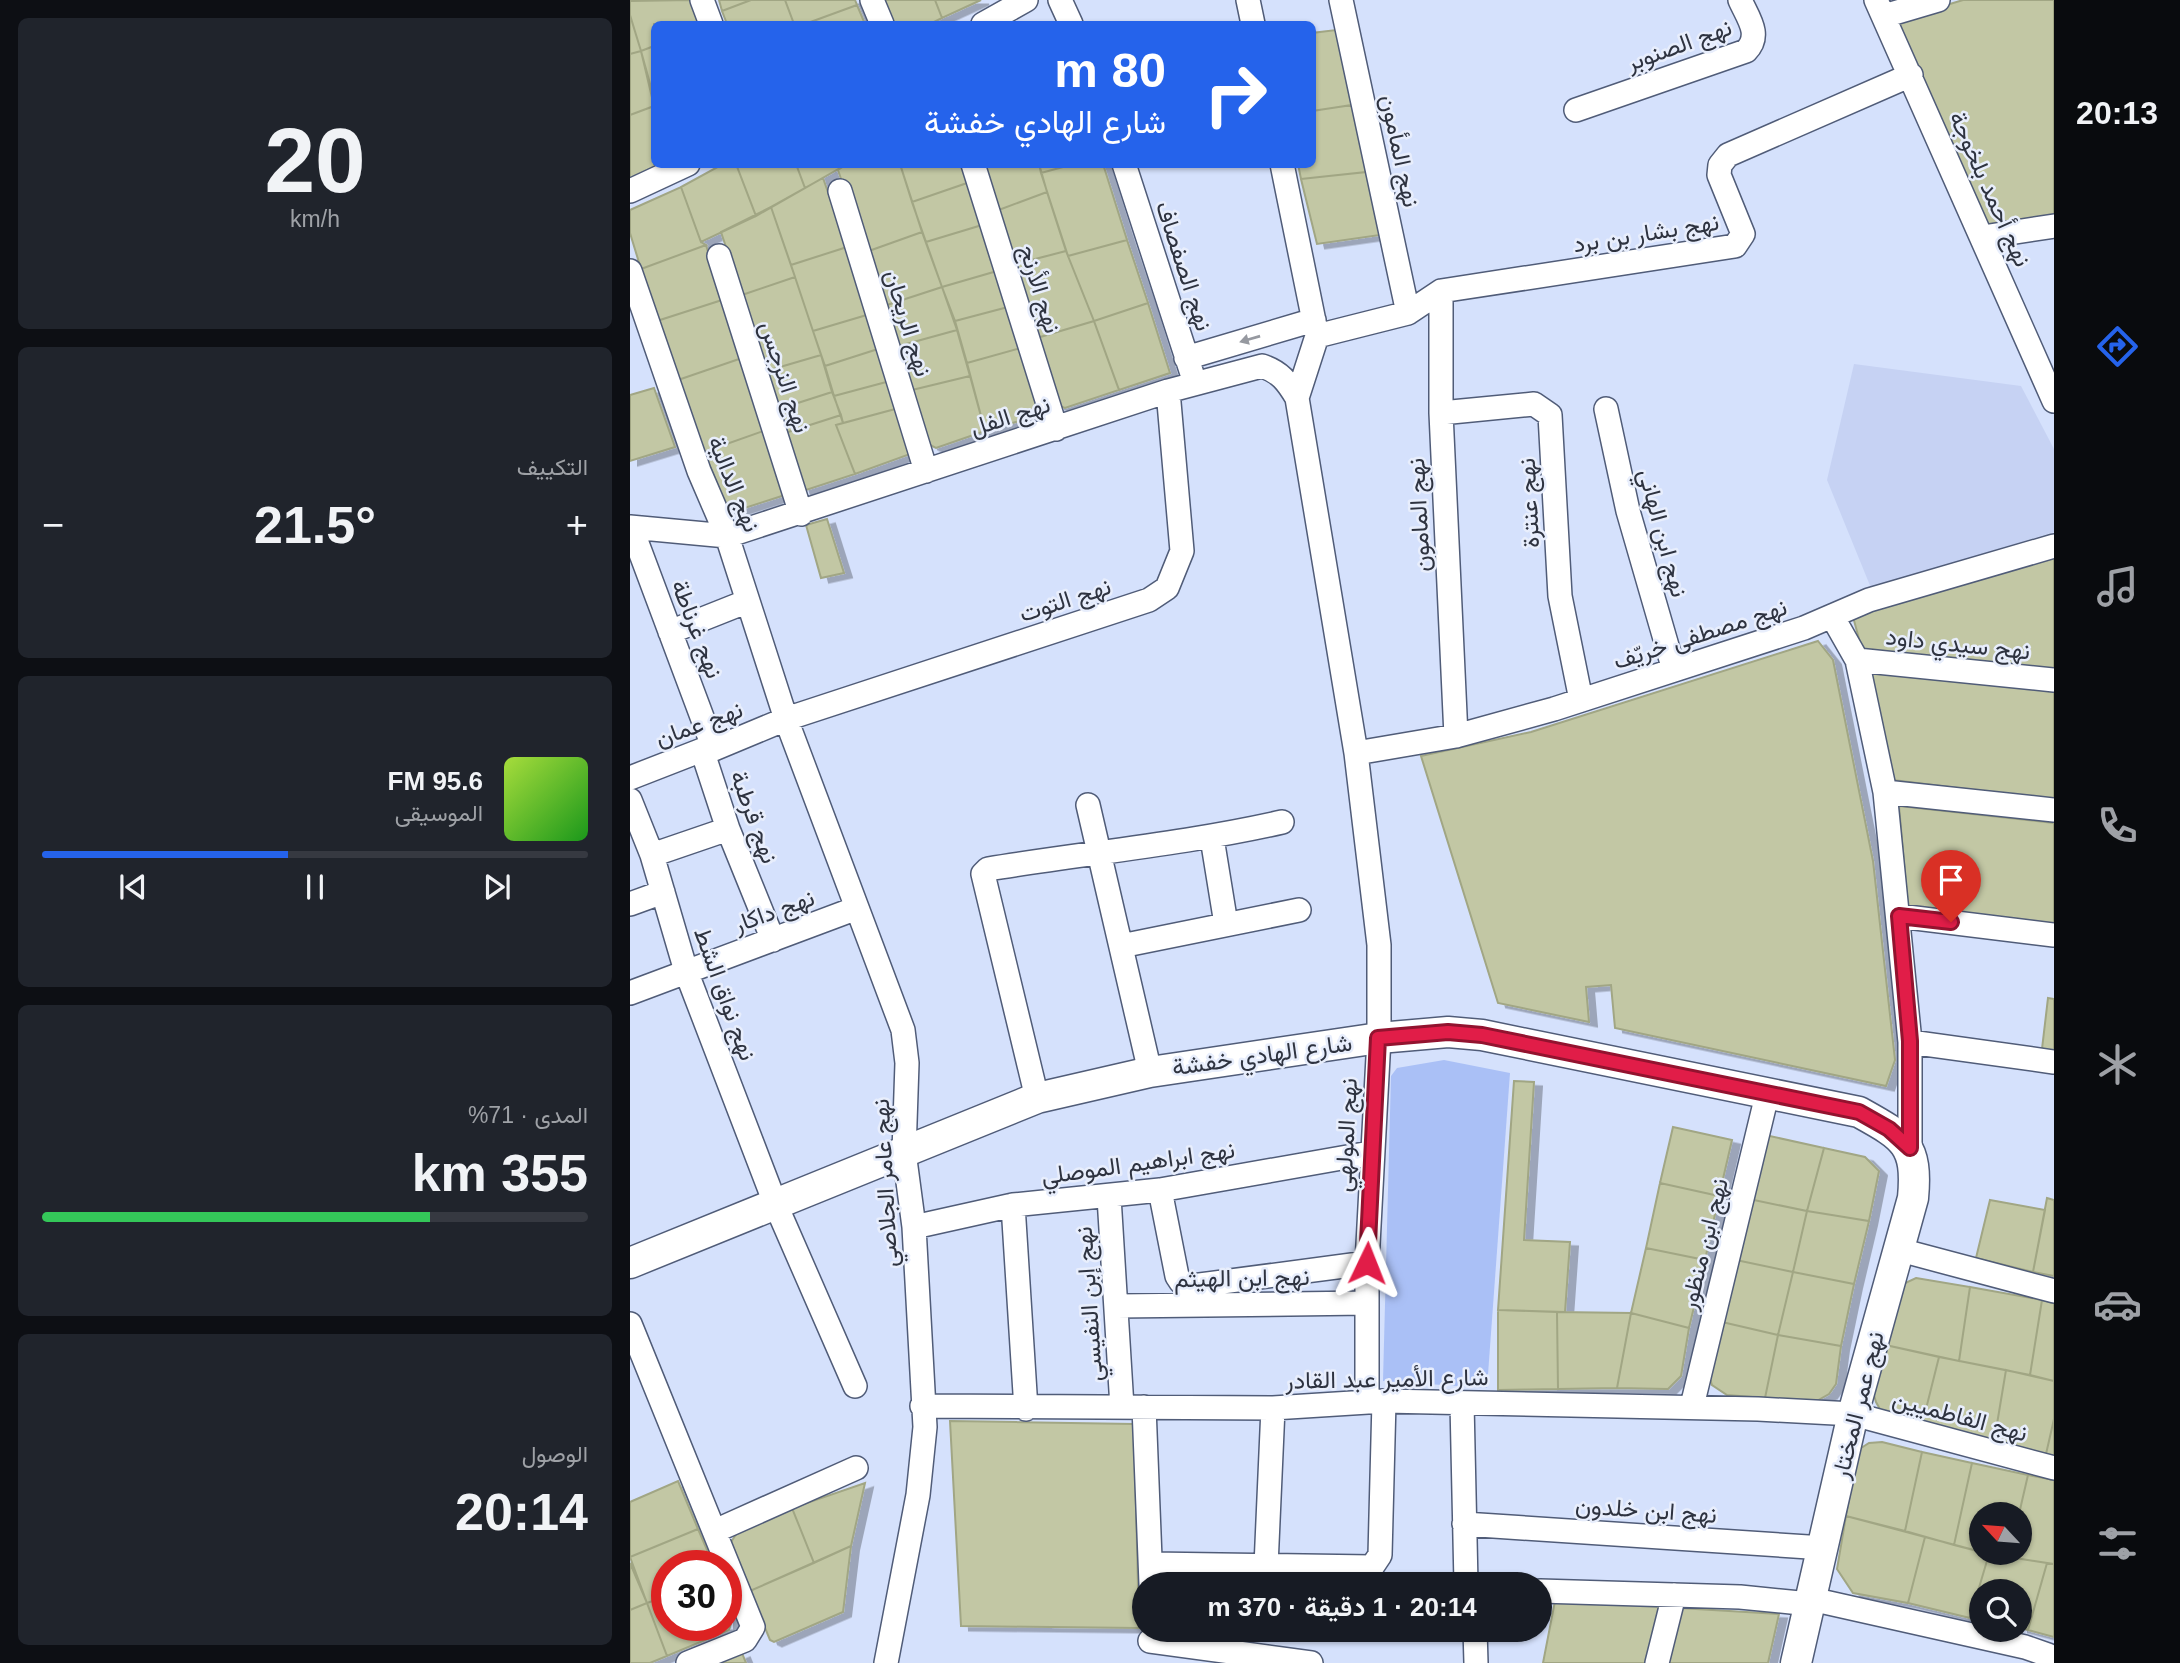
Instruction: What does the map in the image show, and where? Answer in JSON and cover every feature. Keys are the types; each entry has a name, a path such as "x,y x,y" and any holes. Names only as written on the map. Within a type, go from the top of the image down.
{"street":[{"path":"702,0 710,21"},
{"path":"872,0 880,21"},
{"path":"988,21 1026,0"},
{"path":"1060,0 1070,21"},
{"path":"1248,0 1252,21"},
{"name":"نهج المأمون","path":"1341,0 1408,313"},
{"name":"نهج الصنوبر","path":"1576,110 1746,51 1753,44 1755,33 1740,0"},
{"path":"1880,8 1938,0"},
{"name":"نهج أحمد بلخوجة","path":"1880,8 1983,237 2046,363 2054,401"},
{"name":"نهج بشار بن برد","path":"1186,358 1315,328 1408,313 1441,291 1735,246 1742,234 1718,175 1720,166 1728,155 1911,75"},
{"path":"630,191 679,168"},
{"name":"نهج الأرنج","path":"974,168 1056,429"},
{"name":"نهج الصفصاف","path":"1125,168 1195,383"},
{"path":"1283,168 1315,328 1297,398"},
{"name":"نهج الريحان","path":"840,191 926,471"},
{"path":"1983,237 2054,226"},
{"name":"نهج النرجس","path":"719,257 801,514"},
{"name":"نهج الدالية","path":"630,271 699,471 727,536 786,719"},
{"name":"نهج المامون","path":"1441,291 1441,413 1456,736"},
{"name":"نهج الفل","path":"727,536 801,514 1168,391 1262,366 1276,371 1287,380 1297,398"},
{"name":"نهج التوت","path":"786,719 1149,600 1167,588 1182,551 1168,391"},
{"name":"نهج المولهي","path":"1266,1566 1359,1568 1372,1567 1378,1562 1376,1402 1367,1303 1367,1263 1370,1153 1378,1038 1379,945 1356,753 1297,398"},
{"name":"نهج عنترة","path":"1441,413 1534,404 1550,415 1560,596 1581,700"},
{"name":"نهج ابن الهاني","path":"1606,409 1628,512 1674,670"},
{"path":"630,527 727,536"},
{"name":"نهج غرناطة","path":"630,527 670,632 708,749"},
{"name":"نهج مصطفى خريّف","path":"1356,753 1456,736 1581,700 1804,628 1869,600 2054,546"},
{"path":"670,632 748,601"},
{"path":"1832,616 1857,660 1885,792 1910,1041 1910,1148"},
{"name":"نهج سيدي داود","path":"1857,660 2054,680"},
{"name":"نهج عمان","path":"630,778 786,719"},
{"name":"نهج عامر الجلاصي","path":"786,719 903,1030 906,1063 904,1152 914,1227 925,1427 919,1495 886,1663"},
{"name":"نهج قرطبة","path":"708,749 728,829 773,940"},
{"path":"1885,792 2054,810"},
{"name":"نهج نواق الشط","path":"630,800 652,855 686,971 775,1203 855,1386"},
{"path":"1088,804 1150,1072"},
{"path":"1037,1098 983,874 988,869 1099,850 1212,838 1282,822"},
{"path":"652,855 728,829"},
{"path":"1212,838 1226,924"},
{"path":"630,904 663,892"},
{"name":"نهج داكار","path":"630,993 857,908"},
{"path":"1121,946 1299,909"},
{"path":"1899,916 2054,935"},
{"name":"شارع الهادي خفشة","path":"630,1263 1037,1098 1150,1072 1378,1038 1448,1032 1482,1035 1859,1112 1889,1129 1910,1148"},
{"path":"1910,1041 2054,1062"},
{"name":"نهج ابن منظور","path":"1692,1406 1767,1095"},
{"name":"نهج عمر المختار","path":"1796,1663 1853,1414 1913,1198 1915,1175 1910,1148"},
{"name":"نهج ابراهيم الموصلي","path":"914,1227 1013,1205 1160,1190 1370,1153"},
{"path":"1160,1190 1177,1276 1181,1282 1192,1286 1367,1263"},
{"name":"نهج إبن النفيسي","path":"1108,1197 1117,1306 1133,1407 1151,1572"},
{"path":"1013,1205 1026,1409"},
{"path":"1900,1250 2054,1291"},
{"name":"نهج ابن الهيثم","path":"1117,1306 1367,1303"},
{"path":"630,1324 753,1627 745,1640 688,1663"},
{"name":"شارع الأمير عبد القادر","path":"922,1406 1026,1409 1273,1408 1376,1402 1692,1406 1853,1414"},
{"path":"1462,1403 1466,1572"},
{"path":"1180,1572 1266,1566 1273,1408"},
{"name":"نهج الفاطميين","path":"1853,1414 2054,1468"},
{"path":"715,1531 856,1468"},
{"name":"نهج ابن خلدون","path":"1464,1524 1824,1548"},
{"path":"1552,1591 1811,1602 2025,1647 2048,1655 2054,1661"},
{"path":"1657,1663 1674,1595"},
{"path":"1475,1642 1476,1663"},
{"path":"1149,1644 1212,1657 1311,1663"}],"shaded area":[{"path":"1854,364 2021,386 2054,449 2054,532 1871,588 1827,480"},
{"path":"1444,1060 1510,1073 1487,1388 1383,1381 1391,1076 1397,1068"}],"building":[{"path":"692,0 699,21 651,21 651,47 641,51 630,15 630,1"},
{"path":"719,0 751,0 722,11"},
{"path":"751,0 785,0 793,21 726,21 722,11"},
{"path":"785,0 855,0 857,5 813,21 793,21"},
{"path":"880,0 935,0 942,18 936,21 890,21"},
{"path":"935,0 981,0 942,18"},
{"path":"1963,0 2054,0 2054,215 1984,226 1894,21"},
{"path":"857,5 864,21 813,21"},
{"path":"630,15 641,51 630,54"},
{"path":"1336,30 1352,105 1316,110 1316,32"},
{"path":"651,47 651,87 641,51"},
{"path":"641,51 651,93 651,107 630,115 630,54"},
{"path":"1352,105 1366,172 1301,179 1299,168 1316,168 1316,110"},
{"path":"651,107 651,168 656,168 630,183 630,115"},
{"path":"716,168 738,168 756,216 701,242 681,187"},
{"path":"738,168 798,168 805,188 756,216"},
{"path":"798,168 840,168 805,188"},
{"path":"901,168 922,232 866,252 838,170"},
{"path":"901,168 962,168 967,183 912,202"},
{"path":"982,168 1040,168 1047,192 996,211"},
{"path":"1040,168 1059,168 1041,173"},
{"path":"1059,168 1104,168 1127,240 1068,256 1041,173"},
{"path":"1366,172 1380,235 1317,244 1301,179"},
{"path":"823,178 847,247 791,265 771,207"},
{"path":"967,183 982,225 926,242 912,202"},
{"path":"681,187 701,242 706,245 641,269 630,233 630,210"},
{"path":"1047,192 1066,251 1012,265 996,211"},
{"path":"771,207 795,277 742,295 721,232"},
{"path":"982,225 997,271 942,287 926,242"},
{"path":"922,232 942,287 884,306 866,252"},
{"path":"1127,240 1148,303 1094,321 1068,256"},
{"path":"706,245 722,300 657,321 641,269"},
{"path":"847,247 870,314 813,331 791,265"},
{"path":"1066,251 1094,321 1037,338 1012,265"},
{"path":"997,271 1008,307 955,321 942,287"},
{"path":"795,277 821,355 763,372 742,295"},
{"path":"942,287 957,330 899,346 884,306"},
{"path":"722,300 742,358 678,380 657,321"},
{"path":"1148,303 1170,373 1119,390 1094,321"},
{"path":"1008,307 1021,348 967,363 955,321"},
{"path":"870,314 881,348 825,366 813,331"},
{"path":"1094,321 1119,390 1065,408 1057,405 1037,338"},
{"path":"957,330 970,376 912,390 899,346"},
{"path":"881,348 890,381 834,396 825,366"},
{"path":"1021,348 1041,404 1033,417 985,431 967,363"},
{"path":"821,355 832,392 776,410 763,372"},
{"path":"742,358 766,430 704,452 678,380"},
{"path":"970,376 985,431 936,448 930,445 912,390"},
{"path":"890,381 899,408 843,423 834,396"},
{"path":"654,388 675,447 630,461 630,395"},
{"path":"832,392 841,415 785,433 776,410"},
{"path":"899,408 913,453 855,474 836,425"},
{"path":"841,415 843,423 836,425 855,474 803,491 785,433"},
{"path":"766,430 785,495 729,513 704,452"},
{"path":"827,519 844,573 821,578 806,525"},
{"path":"2054,556 2054,671 1862,650 1852,613"},
{"path":"1818,641 1833,660 1873,861 1895,1060 1886,1086 1615,1028 1611,985 1586,987 1589,1022 1498,1003 1421,756 1531,732"},
{"path":"1869,669 2054,688 2054,800 1893,780"},
{"path":"1899,806 2054,823 2054,926 1908,908"},
{"path":"2048,998 2054,999 2054,1051 2042,1049"},
{"path":"1514,1081 1534,1082 1524,1240 1570,1242 1565,1312 1498,1310"},
{"path":"1673,1127 1732,1140 1719,1196 1660,1183"},
{"path":"1765,1135 1824,1148 1807,1211 1749,1199"},
{"path":"1824,1148 1865,1157 1879,1171 1869,1221 1807,1211"},
{"path":"1660,1183 1719,1196 1705,1260 1646,1248"},
{"path":"2047,1198 2054,1200 2054,1276 2033,1272"},
{"path":"1749,1199 1807,1211 1793,1272 1736,1260"},
{"path":"1990,1200 2045,1210 2033,1272 1976,1258"},
{"path":"1807,1211 1869,1221 1854,1284 1793,1272"},
{"path":"1646,1248 1705,1260 1689,1328 1631,1313"},
{"path":"1736,1260 1793,1272 1778,1335 1722,1322"},
{"path":"1793,1272 1854,1284 1841,1346 1778,1335"},
{"path":"1916,1278 1970,1287 1959,1361 1881,1344 1901,1285"},
{"path":"1970,1287 2042,1300 2030,1375 1959,1361"},
{"path":"2042,1300 2054,1303 2054,1381 2030,1375"},
{"path":"1498,1310 1557,1312 1558,1389 1498,1390"},
{"path":"1557,1312 1631,1313 1617,1388 1558,1389"},
{"path":"1631,1313 1689,1328 1681,1376 1668,1389 1617,1388"},
{"path":"1722,1322 1778,1335 1765,1398 1727,1395 1712,1385 1710,1379"},
{"path":"1778,1335 1841,1346 1836,1384 1829,1394 1813,1403 1765,1398"},
{"path":"1881,1344 1939,1357 1922,1425 1882,1413 1876,1402 1873,1392"},
{"path":"1939,1357 2006,1370 1994,1442 1922,1425"},
{"path":"2006,1370 2054,1381 2054,1419 2046,1454 1994,1442"},
{"path":"2054,1419 2054,1456 2046,1454"},
{"path":"950,1421 1134,1424 1138,1572 1132,1572 1132,1628 961,1626"},
{"path":"1882,1442 1922,1452 1905,1531 1846,1516 1858,1450 1869,1443"},
{"path":"1922,1452 1972,1463 1954,1545 1905,1531"},
{"path":"1972,1463 2028,1475 2022,1502 1969,1502 1969,1549 1954,1545"},
{"path":"2028,1475 2054,1480 2054,1564 2032,1561 2032,1502 2022,1502"},
{"path":"678,1481 698,1529 630,1557 630,1502"},
{"path":"865,1483 851,1546 814,1563 792,1508"},
{"path":"792,1508 814,1563 750,1591 742,1570 742,1550 734,1550 731,1542 737,1533"},
{"path":"1846,1516 1925,1537 1908,1603 1853,1593 1837,1569"},
{"path":"698,1529 707,1550 651,1550 651,1602 647,1603 630,1557"},
{"path":"1925,1537 1969,1549 1969,1565 1986,1565 1982,1579 1969,1579 1969,1618 1908,1603"},
{"path":"851,1546 843,1612 774,1642 770,1640 750,1591"},
{"path":"2032,1561 2047,1563 2032,1616 2032,1579 1982,1579 1986,1565 2032,1565"},
{"path":"630,1563 647,1603 630,1610"},
{"path":"2047,1563 2054,1564 2054,1637 2032,1631 2032,1616"},
{"path":"1555,1601 1661,1605 1648,1663 1543,1663 1547,1642 1552,1642"},
{"path":"647,1603 651,1614 651,1641 661,1641 667,1656 650,1663 630,1663 630,1610"},
{"path":"1679,1608 1779,1614 1768,1663 1668,1663"},
{"path":"661,1641 703,1641 667,1656"},
{"path":"742,1653 746,1663 717,1663"}],"route":[{"path":"1367,1263 1370,1153 1378,1038 1448,1032 1482,1035 1767,1095 1809,1101 1859,1112 1889,1129 1910,1148 1910,1041 1899,916 1951,922"}]}
